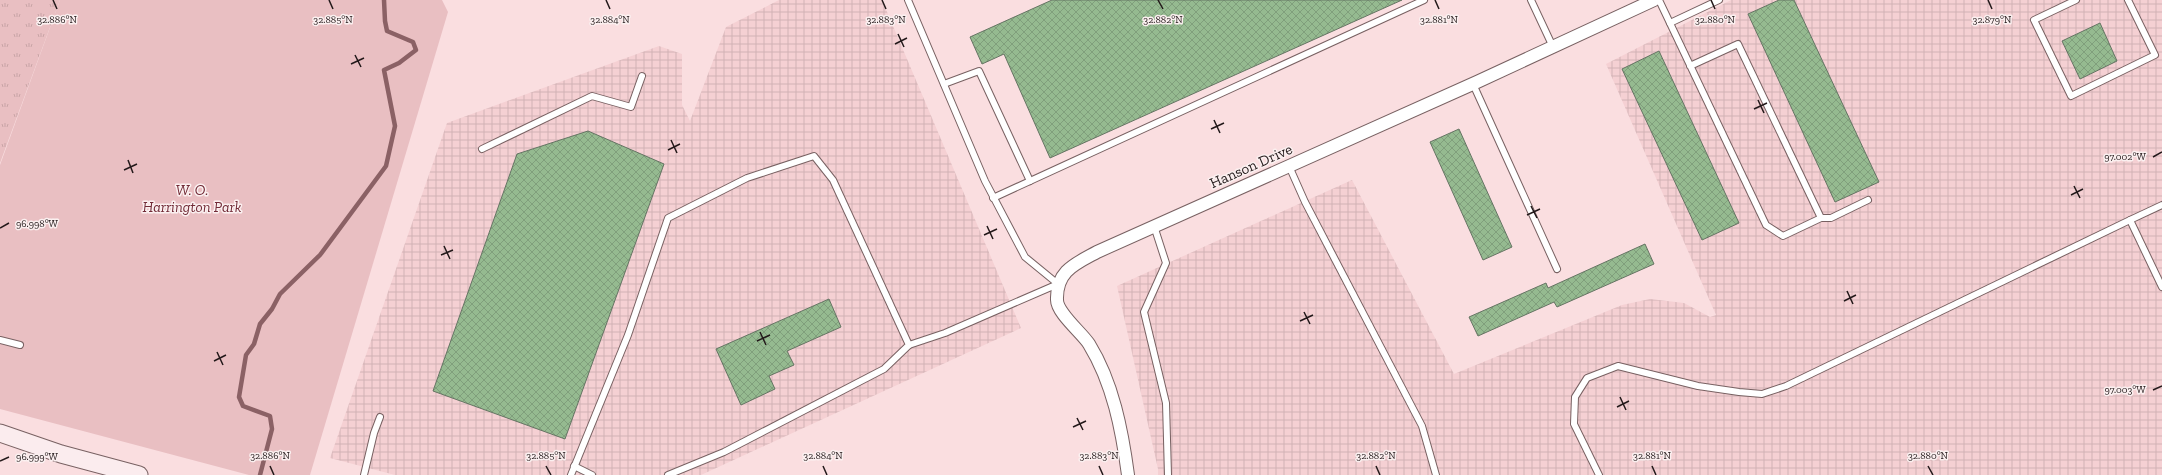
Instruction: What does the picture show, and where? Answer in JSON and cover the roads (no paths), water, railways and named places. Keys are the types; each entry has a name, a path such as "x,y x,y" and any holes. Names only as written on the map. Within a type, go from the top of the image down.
{"main road":[{"path":"0,432 61,454 139,475"}],"street":[{"name":"Hanson Drive","path":"1058,284 1070,267 1097,252 1473,84 1654,0"},
{"path":"1058,284 1056,302 1069,321 1089,343 1118,414 1128,475"}],"lane":[{"path":"668,475 724,452 884,369 909,345 945,333 1058,284 1025,257 994,198 908,0"},
{"path":"994,198 1424,0"},
{"path":"1531,0 1553,47"},
{"path":"1659,0 1766,225 1783,236 1821,218 1830,218 1868,200"},
{"path":"1670,23 1719,0"},
{"path":"2076,0 2034,20 2070,96 2155,55 2128,0"},
{"path":"1690,66 1738,44 1821,218"},
{"path":"944,84 979,72 1030,181"},
{"path":"482,149 592,96 631,107 642,76"},
{"path":"1473,84 1557,269"},
{"path":"571,475 628,335 668,218 747,178 814,156 833,180 909,345"},
{"path":"1289,166 1305,202 1362,307 1422,426 1436,475"},
{"path":"1599,475 1574,424 1575,397 1587,378 1618,366 1698,386 1762,394 1786,386 2162,205"},
{"path":"2130,220 2162,287"},
{"path":"1154,226 1166,262 1144,312 1166,403 1168,475"},
{"path":"0,340 20,345"},
{"path":"364,475 374,433 380,417"},
{"path":"574,466 592,475"}],"waterway":[{"path":"260,475 272,429 270,416 243,406 239,397 246,355 254,344 260,324 272,309 280,294 320,255 386,166 395,126 384,70 399,63 416,50 413,42 387,31 384,0"}],"park label":[{"name":"W. O. Harrington Park","path":"192,198"}]}
